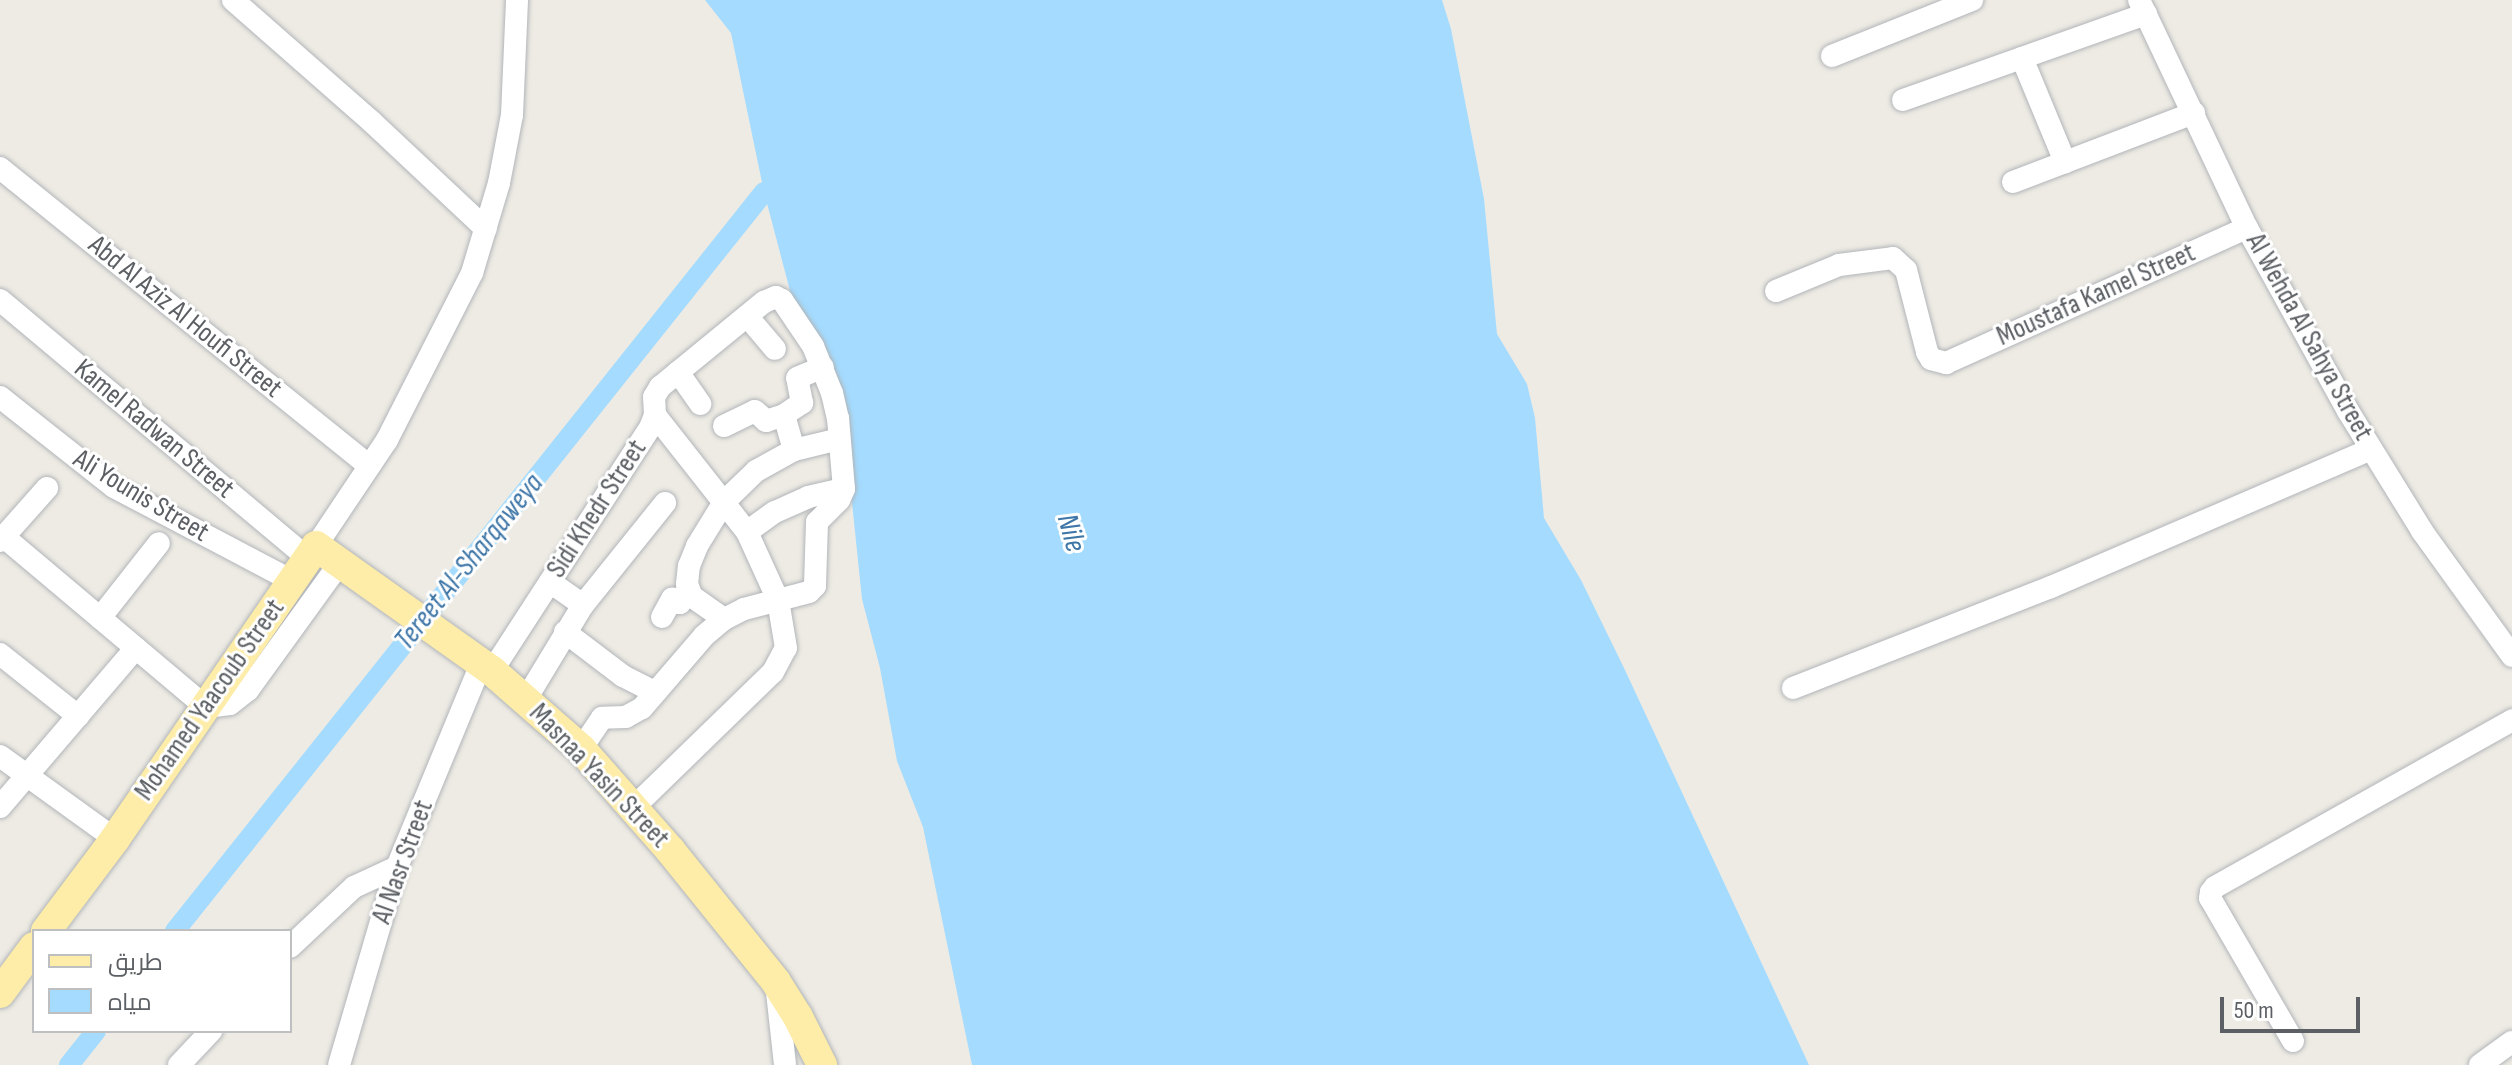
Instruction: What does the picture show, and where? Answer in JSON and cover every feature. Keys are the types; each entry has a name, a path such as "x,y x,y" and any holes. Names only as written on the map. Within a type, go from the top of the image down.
{"main road":[{"name":"Masnaa Yasin Street","path":"314,562 376,590 486,667 581,749 776,982 822,1065"},
{"name":"Mohamed Yaacoub Street","path":"48,929 314,562"},
{"path":"0,993 32,950"}],"street":[{"path":"233,0 372,122 486,229"},
{"name":"Mohamed Yaacoub Street","path":"314,562 387,440 464,294 499,183 512,115 517,0"},
{"path":"1832,56 1972,0"},
{"path":"1903,100 2022,58 2143,7"},
{"name":"Al Wehda Al Sahya Street","path":"2143,7 2247,228 2371,449 2430,541 2512,656"},
{"path":"2022,58 2065,162"},
{"path":"2013,182 2194,113"},
{"name":"Abd Al Aziz Al Houfi Street","path":"0,168 369,466"},
{"name":"Moustafa Kamel Street","path":"1776,291 1839,265 1893,258 1906,270 1927,352 1931,359 1946,363 2247,228"},
{"name":"Sidi Khedr Street","path":"486,667 550,582 655,415 654,397 678,372 747,316 776,297 802,325 823,367"},
{"name":"Kamel Radwan Street","path":"0,300 314,562"},
{"path":"747,316 775,349"},
{"path":"581,749 602,718 635,714 724,619 744,609 809,592 817,581 817,522 839,500 844,489 838,418 823,367 797,378 802,403 784,415 766,421 755,411 724,426"},
{"path":"678,372 700,404"},
{"name":"Ali Younis Street","path":"0,397 114,487 314,562"},
{"path":"633,808 781,661 786,635 778,600 747,532 655,415"},
{"path":"784,415 794,450"},
{"path":"662,617 672,599 680,603 688,589 692,557 724,502 756,471 794,450 839,439"},
{"path":"1793,688 2051,587 2371,449"},
{"path":"47,488 5,528 100,618 206,707 230,704 248,690 314,562"},
{"path":"747,532 786,507 844,489"},
{"path":"526,699 583,605 665,503"},
{"path":"100,618 159,543"},
{"path":"550,582 583,605"},
{"path":"688,589 692,597 724,619"},
{"path":"565,632 623,676 655,692"},
{"path":"0,807 136,648"},
{"path":"0,654 78,716"},
{"name":"Al Nasr Street","path":"339,1065 397,867 486,667"},
{"path":"2293,1041 2210,898 2211,892 2512,720"},
{"path":"0,756 115,839"},
{"path":"292,945 354,887 397,867"},
{"path":"776,982 785,1065"},
{"path":"179,1065 209,1033"},
{"path":"2480,1065 2512,1042"}],"water":[{"name":"Nile","path":"705,0 1442,0 1451,29 1484,199 1497,334 1527,384 1535,418 1544,518 1581,580 1624,668 1809,1065 972,1065 923,827 897,761 880,668 862,599 843,416 829,356 793,302 764,192 731,33"}],"waterway":[{"name":"Tereet Al-Sharqaweya","path":"177,929 764,192"},
{"name":"Tereet Al-Sharqaweya","path":"69,1065 94,1033"}]}
